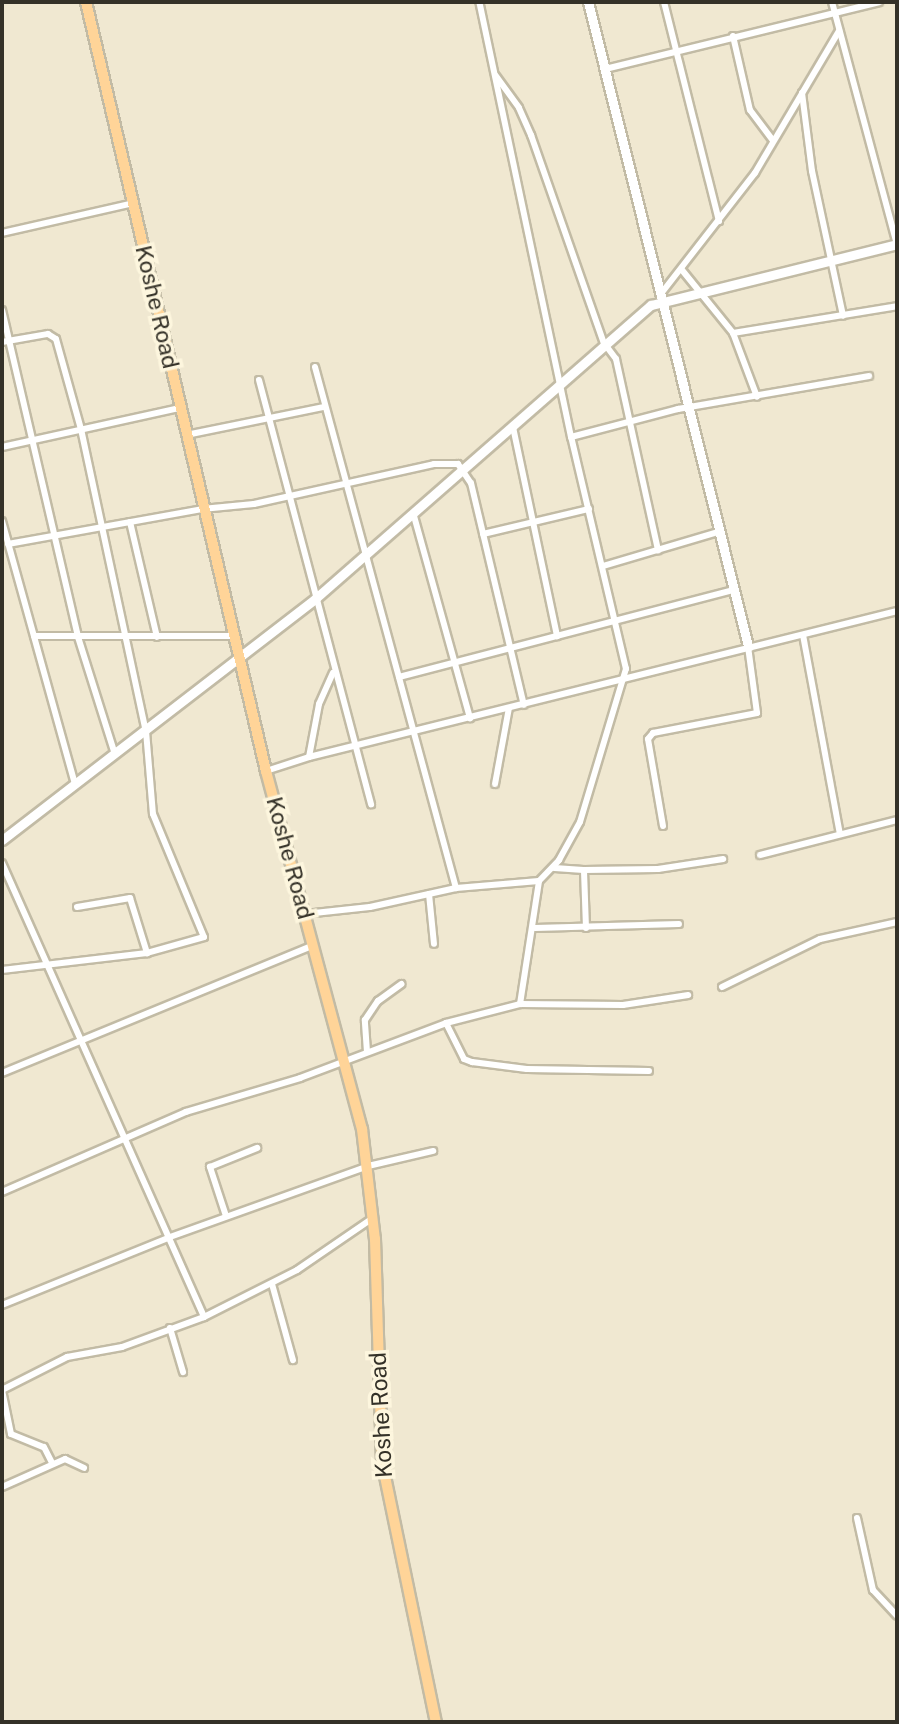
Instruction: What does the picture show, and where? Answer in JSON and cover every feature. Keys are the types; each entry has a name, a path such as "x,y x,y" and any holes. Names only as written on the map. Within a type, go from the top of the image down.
{"main road":[{"name":"Koshe Road","path":"86,2 202,509 267,771 344,1060 368,1166 373,1217 380,1452 436,1722"}],"street":[{"path":"305,914 456,888 539,881 554,868 584,811 624,678 626,661 571,437 479,2"},
{"path":"588,2 659,299 748,646 757,713 653,733 648,739 663,826"},
{"path":"664,2 719,221"},
{"path":"659,299 699,292 897,244 832,2"},
{"path":"605,69 674,49 834,12 851,5 879,2"},
{"path":"2,840 316,598 465,471 561,380 659,299 719,221 773,140 839,31"},
{"path":"733,36 750,110 773,140"},
{"path":"494,73 519,107 531,135 604,343 616,359 658,550"},
{"path":"802,93 812,172 843,316"},
{"path":"2,233 134,203"},
{"path":"682,270 733,333 757,397"},
{"path":"733,333 897,306"},
{"path":"2,310 5,342 32,440 78,637 115,754"},
{"path":"2,970 147,953 204,937 153,814 146,731 81,429 56,339 48,334 5,342"},
{"path":"315,367 343,483 456,888"},
{"path":"571,437 687,410 869,376"},
{"path":"259,380 333,673 371,804"},
{"path":"186,436 324,407"},
{"path":"2,447 179,408"},
{"path":"513,427 557,636"},
{"path":"8,544 287,496 434,464 458,464 465,471 484,534 524,705"},
{"path":"484,534 589,509"},
{"path":"414,516 470,718"},
{"path":"2,521 75,785"},
{"path":"130,522 157,637"},
{"path":"603,566 718,532"},
{"path":"399,677 732,590"},
{"path":"267,771 309,757 897,611"},
{"path":"803,635 840,834"},
{"path":"34,636 234,636"},
{"path":"309,757 319,704 333,673"},
{"path":"495,784 509,708"},
{"path":"760,855 897,820"},
{"path":"554,868 659,869 723,859"},
{"path":"2,863 204,1317"},
{"path":"584,870 586,928"},
{"path":"520,1004 535,928 539,881"},
{"path":"429,894 434,944"},
{"path":"77,907 130,898 147,953"},
{"path":"722,987 820,939 897,922"},
{"path":"535,928 679,924"},
{"path":"2,1073 314,946"},
{"path":"367,1052 365,1020 378,1001 401,984"},
{"path":"2,1192 186,1112 300,1078 446,1023 520,1004 623,1005 688,995"},
{"path":"446,1023 464,1059 472,1062 527,1069 649,1071"},
{"path":"226,1216 210,1167 257,1147"},
{"path":"2,1305 226,1216 368,1166 433,1151"},
{"path":"52,1463 44,1447 11,1434 2,1390 67,1357 122,1347 204,1317 272,1284 373,1217"},
{"path":"272,1284 293,1360"},
{"path":"170,1328 183,1372"},
{"path":"2,1487 52,1463 69,1458 84,1468"},
{"path":"857,1518 873,1590 897,1616"}]}
